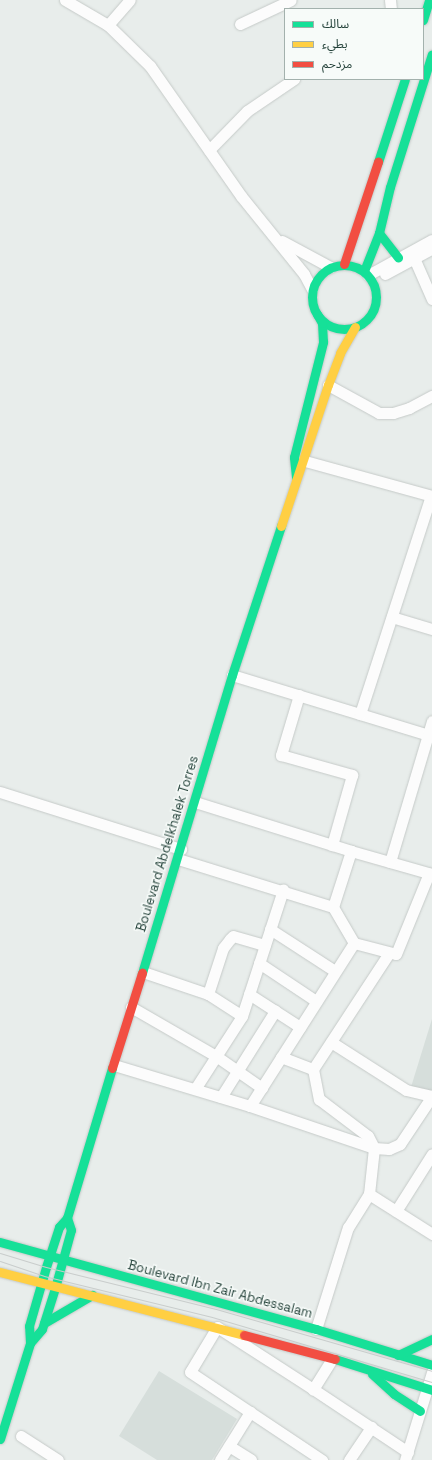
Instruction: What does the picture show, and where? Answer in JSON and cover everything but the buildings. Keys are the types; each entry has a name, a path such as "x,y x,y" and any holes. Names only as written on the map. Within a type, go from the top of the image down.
{"street":[{"path":"65,0 108,25 150,66 241,196 276,237 304,274 312,289 315,311 328,325 346,329 355,327 370,316 374,308 375,289 368,276 344,264 330,267 316,280 312,289"},
{"path":"108,25 130,0"},
{"path":"240,24 291,0"},
{"path":"424,17 429,0"},
{"path":"424,79 432,54"},
{"path":"209,150 247,111 293,80"},
{"path":"344,264 405,80"},
{"path":"368,276 390,187 424,80"},
{"path":"379,233 398,257"},
{"path":"276,237 330,267"},
{"path":"368,276 398,257 432,240"},
{"path":"368,276 414,258 432,248"},
{"path":"414,258 432,298"},
{"name":"Boulevard Abdelkhalek Torres","path":"296,477 295,450 323,342 322,324 315,311"},
{"name":"Boulevard Abdelkhalek Torres","path":"30,1343 29,1326 41,1284 59,1227 67,1218 195,802 232,674 296,477 305,461 328,385 340,353 355,327"},
{"path":"328,385 379,413 393,413 409,408 432,396"},
{"path":"305,461 431,496 360,714"},
{"path":"392,617 432,629"},
{"path":"232,674 430,736"},
{"path":"299,695 281,755 352,775 332,845"},
{"path":"390,862 430,736 432,721"},
{"path":"0,792 333,907 354,943 396,954 430,873 351,851 195,802"},
{"path":"333,907 351,851"},
{"path":"195,1089 242,1016 283,890"},
{"path":"270,929 335,971"},
{"path":"208,994 223,948 233,936 265,945"},
{"path":"250,1106 354,943"},
{"path":"316,1329 348,1227 369,1194 374,1148 368,1136 318,1099 313,1069 389,953"},
{"path":"259,963 316,1001"},
{"path":"143,972 208,994 242,1016"},
{"path":"249,994 300,1027"},
{"path":"131,1007 216,1056 262,1088"},
{"path":"221,1097 275,1011"},
{"path":"114,1065 250,1106 374,1148 389,1149 400,1144 432,1096 406,1090 331,1042"},
{"path":"280,1057 313,1069"},
{"path":"396,1211 432,1154"},
{"path":"369,1194 432,1234"},
{"name":"Boulevard Abdelkhalek Torres","path":"0,1439 30,1343 44,1323 55,1288 71,1230 67,1218"},
{"name":"Boulevard Ibn Zair Abdessalam","path":"0,1242 50,1258 316,1329 432,1365"},
{"path":"0,1272 55,1288 92,1295 217,1327 332,1359 430,1390"},
{"path":"44,1323 92,1295"},
{"path":"217,1327 371,1427 406,1456 420,1411 430,1390 432,1372"},
{"path":"217,1327 190,1372 322,1460"},
{"path":"398,1354 432,1339"},
{"path":"313,1389 332,1359"},
{"path":"368,1370 394,1394 420,1411"},
{"path":"220,1460 250,1412"},
{"path":"349,1460 371,1427"},
{"path":"21,1436 58,1460"},
{"path":"228,1446 251,1460"}],"shaded area":[{"path":"432,1019 432,1094 411,1087"},
{"path":"159,1371 237,1419 212,1460 157,1460 119,1436"}],"tram line":[{"path":"0,1253 46,1267 216,1309 432,1371"},
{"path":"0,1261 44,1276 212,1317 432,1382"}],"traffic: fast":[{"path":"424,17 429,0"},
{"path":"424,79 432,54"},
{"path":"378,162 405,80"},
{"path":"364,271 379,233 390,187 424,80"},
{"path":"379,233 398,257"},
{"path":"344,265 356,267 367,274 374,285 376,297 374,309 367,320 356,327 344,329 332,327 321,320 314,309 312,297 314,285 321,274 332,267 344,265"},
{"path":"296,477 294,457 323,342 322,323 317,314"},
{"path":"142,973 232,675 281,526"},
{"path":"0,1439 30,1343 29,1326 46,1267 59,1227 67,1218 112,1068"},
{"path":"30,1343 42,1329 55,1288 71,1230 67,1218"},
{"path":"0,1242 316,1329 432,1365"},
{"path":"44,1323 92,1295"},
{"path":"398,1355 432,1339"},
{"path":"335,1359 432,1390"},
{"path":"372,1374 394,1394 420,1411"}],"traffic: slow":[{"path":"281,526 328,385 340,353 355,327"},
{"path":"0,1272 244,1335"}],"traffic: jam":[{"path":"344,264 378,162"},
{"path":"112,1068 142,973"},
{"path":"244,1335 335,1359"}]}
